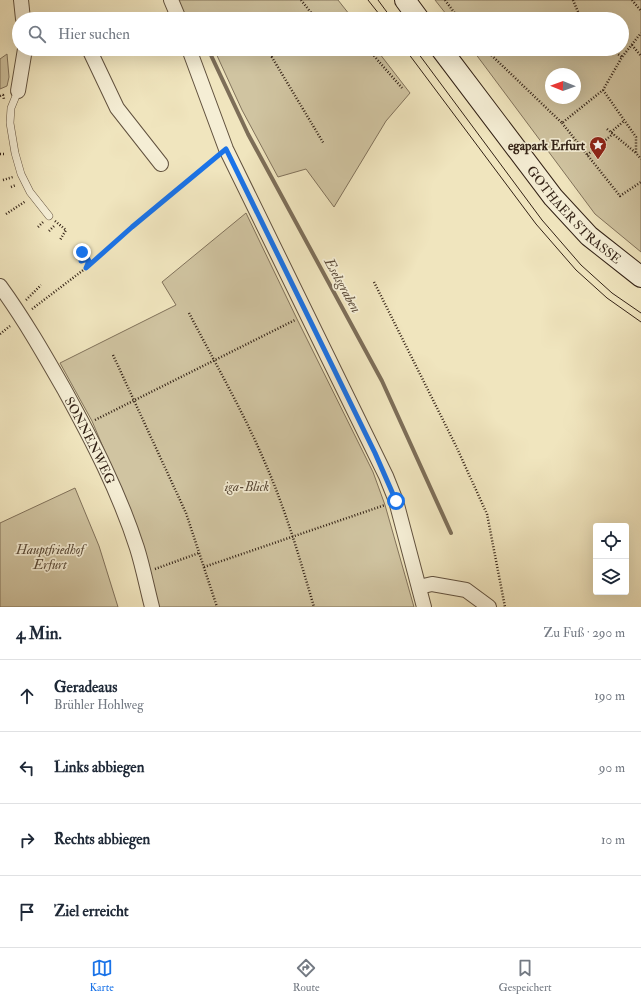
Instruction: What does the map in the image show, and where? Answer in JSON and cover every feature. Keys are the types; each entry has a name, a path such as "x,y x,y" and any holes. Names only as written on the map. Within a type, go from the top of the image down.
{"main road":[{"path":"405,0 414,12"},
{"name":"GOTHAER STRASSE","path":"447,56 552,197 589,236 641,277"}],"street":[{"path":"21,0 22,12"},
{"path":"171,0 176,12"},
{"path":"18,91 24,56"},
{"path":"92,56 117,108 161,164"},
{"path":"192,56 226,149 300,316 378,459 390,504 419,587 424,607"},
{"name":"SONNENWEG","path":"0,286 22,316 84,425 107,471 137,549 152,607"},
{"path":"419,587 432,584 466,590 489,607"}],"lane":[{"path":"18,91 11,108 10,123 15,153 21,174 30,192 49,216"}],"path":[{"path":"301,0 310,12"},
{"path":"445,0 454,12"},
{"path":"574,0 578,12"},
{"path":"632,0 641,11"},
{"path":"629,48 641,33"},
{"path":"632,44 641,56"},
{"path":"271,56 324,144"},
{"path":"374,56 402,88"},
{"path":"492,56 562,123 620,196 641,182"},
{"path":"562,123 603,90 622,57"},
{"path":"603,90 636,137 636,153"},
{"path":"0,96 2,95 5,100"},
{"path":"587,155 624,121"},
{"path":"607,129 641,159"},
{"path":"22,316 86,268 132,227 226,149"},
{"path":"0,154 6,154"},
{"path":"3,180 11,178"},
{"path":"11,187 16,185"},
{"path":"6,214 23,203"},
{"path":"38,227 43,222"},
{"path":"49,231 52,228"},
{"path":"60,240 64,233"},
{"path":"82,252 81,261 88,259 89,261 86,268"},
{"path":"374,282 452,439 487,514 505,607"},
{"path":"36,291 41,285"},
{"path":"189,312 213,360 244,416 263,458 293,536 314,607"},
{"path":"292,314 300,316"},
{"path":"298,327 300,316"},
{"path":"84,425 300,316"},
{"path":"113,355 186,514 216,607"},
{"path":"381,499 390,504"},
{"path":"385,513 390,504"},
{"path":"204,567 390,504"},
{"path":"143,574 199,553"}],"green space":[{"path":"176,0 338,0 347,12 182,12"},
{"name":"egapark Erfurt","path":"435,0 641,0 641,252 595,214 477,56 629,56 629,12 444,12"},
{"path":"7,54 9,77 7,86 0,89 0,59"},
{"path":"217,56 381,56 410,93 386,121 334,207 306,169 278,177 242,110"},
{"name":"iga-Blick","path":"246,213 373,472 385,505 414,607 158,607 123,494 92,421 60,363 176,305 162,282"},
{"name":"Hauptfriedhof Erfurt","path":"75,488 99,546 118,607 0,607 0,523"}],"waterway":[{"name":"Eselsgraben","path":"211,56 248,134 382,381 451,533"}],"tram line":[{"path":"368,0 377,12"},
{"path":"378,0 387,12"},
{"path":"410,56 536,224 576,270 607,298 641,322"},
{"path":"420,56 542,220 581,265 612,293 641,313"}],"place":[{"name":"egapark Erfurt","path":"598,160"}],"route":[{"path":"82,252 81,261 88,259 89,261 86,268 132,227 226,149 375,453 396,501"}]}
